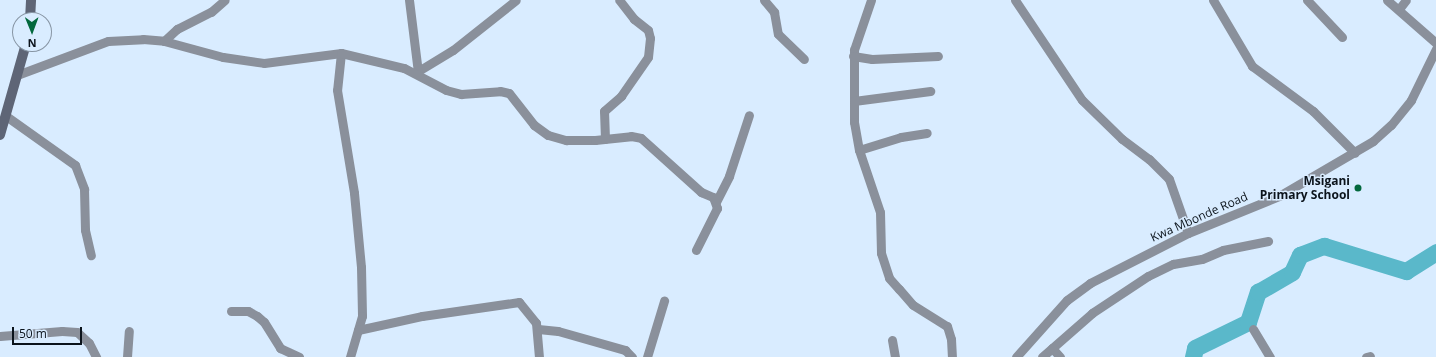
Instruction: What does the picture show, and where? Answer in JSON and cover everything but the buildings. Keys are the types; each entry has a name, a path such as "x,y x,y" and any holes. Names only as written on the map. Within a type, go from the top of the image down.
{"street":[{"path":"30,12 31,0"},
{"path":"164,41 177,29 210,12 225,0"},
{"path":"409,0 417,72"},
{"path":"417,72 453,50 516,0"},
{"path":"605,139 604,111 621,96 648,57 650,38 648,30 634,19 619,0"},
{"path":"764,0 774,12 778,34 804,59"},
{"path":"871,0 862,22 853,56 854,122 859,150 876,194 880,212 881,253 889,278 913,305 946,326 951,339 952,357"},
{"path":"1015,0 1082,100 1122,139 1150,159 1170,178 1188,233"},
{"path":"1213,0 1252,66 1313,111 1355,153"},
{"path":"1307,0 1342,37"},
{"path":"1387,0 1436,43"},
{"path":"1399,9 1406,0"},
{"path":"17,74 108,41 143,38 164,41 199,52 264,63 341,53 387,62 417,72 446,90 461,94 500,91 509,93 534,125 548,135 566,140 605,139 631,136 641,138 675,170 716,202"},
{"name":"Kwa Mbonde Road","path":"1016,357 1067,300 1090,283 1188,233 1279,196 1355,153 1390,125 1411,100 1436,49"},
{"path":"0,135 24,52"},
{"path":"341,53 337,90 354,193 361,267 362,316 350,357"},
{"path":"853,56 872,59 938,56"},
{"path":"854,101 930,91"},
{"path":"696,250 717,208 716,202 729,176 749,114"},
{"path":"6,116 75,165 84,189 85,230 91,255"},
{"path":"859,150 901,137 927,133"},
{"path":"1042,357 1092,313 1148,276 1173,264 1202,260 1223,250 1268,241"},
{"path":"358,330 422,316 519,302 523,305 538,329 539,357"},
{"path":"647,357 664,302"},
{"path":"231,311 248,311 257,316 280,348 299,357"},
{"path":"538,329 558,331 625,350 632,357"},
{"path":"1252,329 1270,357"},
{"path":"0,336 62,331 77,332 89,343 96,357"},
{"path":"127,357 129,331"},
{"path":"892,340 895,357"},
{"path":"1052,348 1060,357"}],"waterway":[{"path":"1193,357 1195,348 1248,322 1258,292 1292,272 1300,255 1324,246 1406,271 1436,252"}],"place":[{"name":"Msigani Primary School","path":"1358,188"}]}
